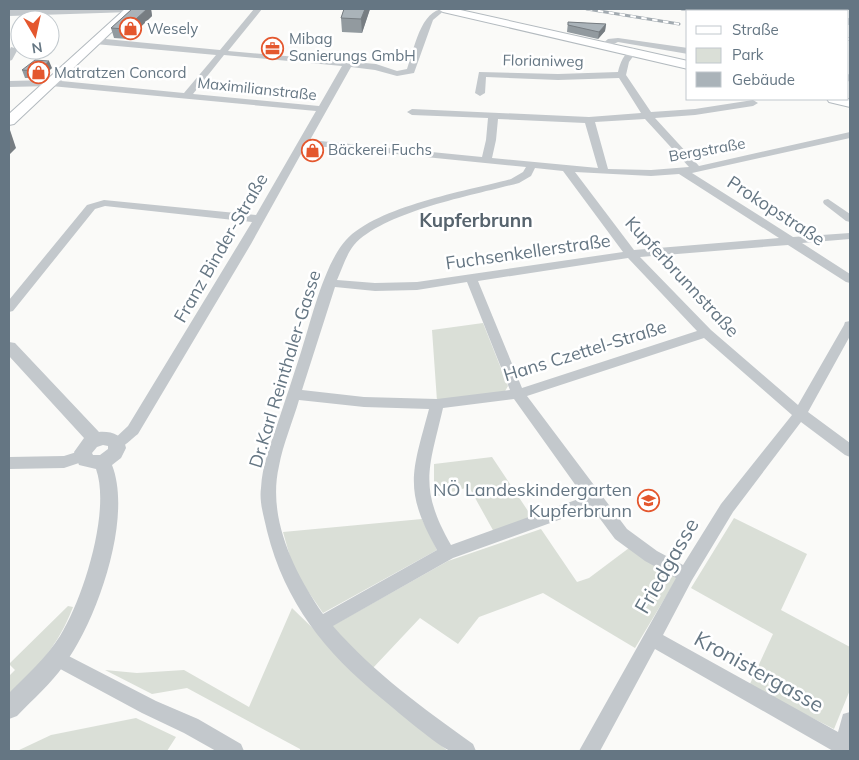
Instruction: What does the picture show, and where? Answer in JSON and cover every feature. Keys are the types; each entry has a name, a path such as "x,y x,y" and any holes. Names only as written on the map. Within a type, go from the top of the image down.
{"main road":[{"path":"9,121 131,9 137,9"},
{"path":"442,9 686,65"},
{"path":"837,100 850,103"}],"street":[{"path":"60,11 131,9"},
{"path":"186,96 258,9"},
{"path":"95,41 348,64 378,68 395,74 411,72 429,19 442,9"},
{"path":"604,45 618,40 686,51"},
{"path":"633,52 625,62 622,75 648,116 697,170"},
{"name":"Franz Binder-Straße","path":"117,443 133,430 348,64"},
{"name":"Florianiweg","path":"480,93 482,74 558,77 622,75"},
{"name":"Maximilianstraße","path":"9,84 51,83 323,109"},
{"path":"412,112 588,120 694,112 753,103"},
{"path":"486,160 491,140 493,116"},
{"path":"588,120 604,172"},
{"name":"Bergstraße","path":"566,168 604,172 683,172 850,135"},
{"path":"303,142 566,168"},
{"name":"Dr.Karl Reinthaler-Gasse","path":"466,751 396,701 341,650 319,625 286,573 275,538 268,494 271,466 330,283 340,259 351,243 368,229 398,215 516,181 527,174 532,165"},
{"name":"Kupferbrunnstraße","path":"566,168 631,254 706,333 800,414 850,451"},
{"name":"Prokopstraße","path":"683,172 850,280"},
{"path":"9,308 91,207 104,202 259,218"},
{"path":"828,202 850,219"},
{"name":"Fuchsenkellerstraße","path":"330,283 375,287 417,286 631,254 850,236"},
{"path":"470,278 518,394 621,534 651,556 686,576"},
{"name":"Friedgasse","path":"589,751 686,576 727,508 800,414 850,325"},
{"name":"Hans Czettel-Straße","path":"294,394 364,402 437,404 518,394 706,333"},
{"path":"9,347 95,439"},
{"path":"437,404 421,474 421,495 429,520 447,553"},
{"path":"108,438 117,443 115,454 102,462 90,462 83,456 87,445 95,439 108,438"},
{"path":"9,463 64,462 83,456"},
{"path":"9,708 57,658 80,623 98,563 109,511 108,480 102,462"},
{"path":"319,625 447,553 595,500"},
{"name":"Kronistergasse","path":"652,638 844,749"},
{"path":"57,658 149,707 190,726 234,751"},
{"path":"844,749 850,720"}],"green space":[{"path":"483,323 508,386 504,393 437,401 432,330"},
{"path":"492,457 532,517 494,532 469,487 434,497 434,464"},
{"path":"734,518 807,554 781,610 850,647 850,690 834,729 749,686 773,634 691,588"},
{"path":"422,519 437,550 323,613 294,571 283,532"},
{"path":"541,529 577,582 589,578 629,548 677,578 635,648 543,593 479,617 458,644 420,618 372,669 332,626 448,561"},
{"path":"68,606 73,607 54,644 38,666 9,697 9,676 15,670 9,664"},
{"path":"292,608 394,707 448,751 300,751 300,749 187,688 152,694 105,670 137,673 184,670 249,707"},
{"path":"136,718 176,737 167,751 17,751 51,735"}],"building":[{"path":"132,9 147,9 125,29 111,28"},
{"path":"344,9 365,9 361,19 341,18"},
{"path":"568,22 606,24 599,32 568,25"},
{"path":"35,60 49,61 38,71 22,70"}],"railway":[{"path":"587,9 679,24"},
{"path":"682,9 688,10"},
{"path":"704,9 711,10"}],"place":[{"name":"Wesely","path":"131,29"},
{"name":"Mibag Sanierungs GmbH","path":"273,48"},
{"name":"Matratzen Concord","path":"38,73"},
{"name":"Bäckerei Fuchs","path":"312,150"},
{"name":"NÖ Landeskindergarten Kupferbrunn","path":"648,500"}],"district":[{"name":"Kupferbrunn","path":"476,220"}]}
